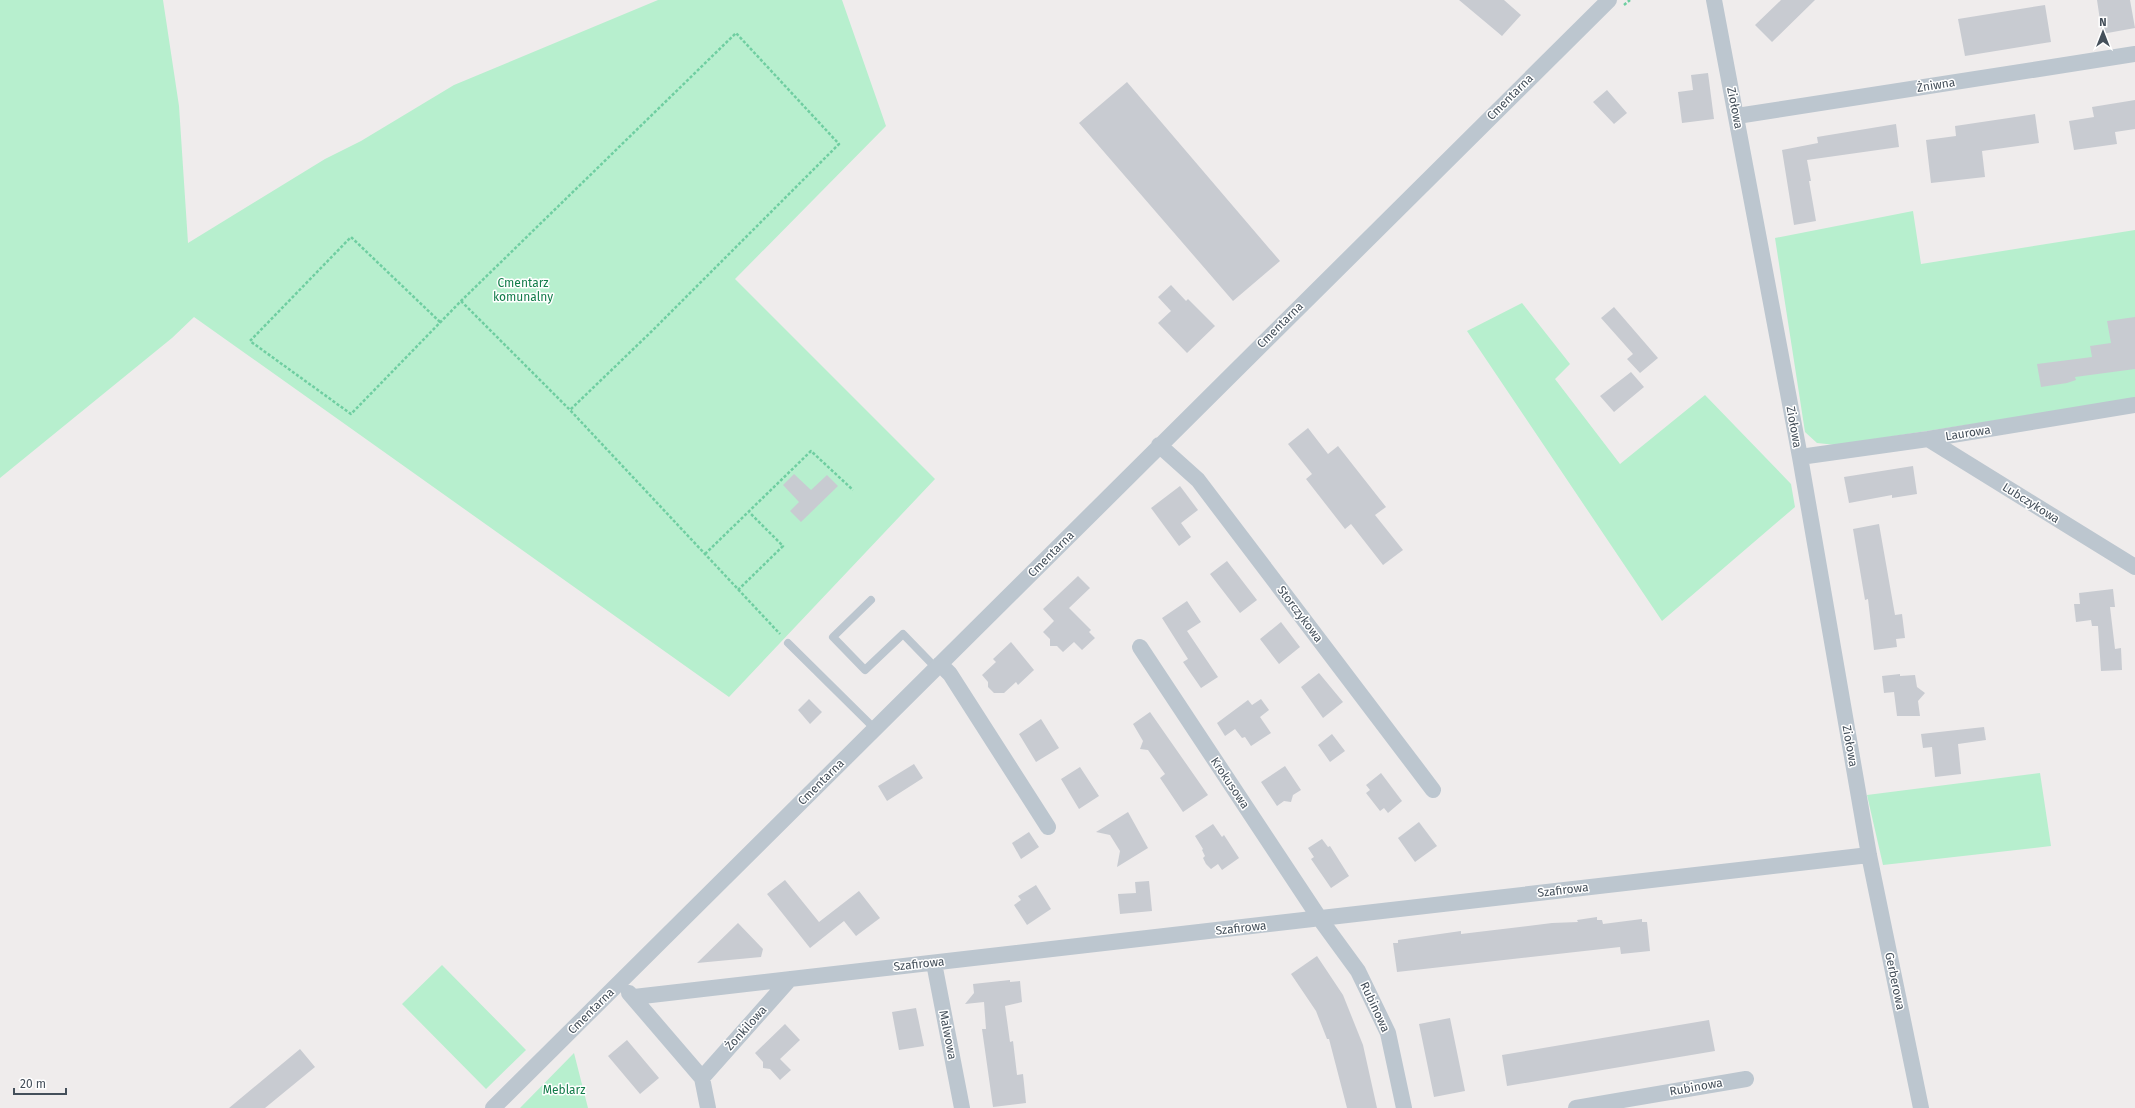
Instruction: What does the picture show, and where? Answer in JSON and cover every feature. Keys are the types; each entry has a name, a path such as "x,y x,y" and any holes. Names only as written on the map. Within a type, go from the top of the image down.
{"street":[{"name":"Cmentarna","path":"493,1108 1159,445 1609,0"},
{"name":"Ziołowa","path":"1714,0 1800,457 1869,855"},
{"name":"Żniwna","path":"1737,116 2135,54"},
{"name":"Laurowa","path":"1800,457 1928,439 2135,405"},
{"name":"Lubczykowa","path":"1928,439 2135,567"},
{"name":"Storczykowa","path":"1159,445 1198,480 1433,790"},
{"name":"Krokusowa","path":"1140,647 1320,919"},
{"path":"938,666 950,674 1048,827"},
{"name":"Szafirowa","path":"634,997 1869,855"},
{"name":"Gerberowa","path":"1869,855 1921,1108"},
{"name":"Rubinowa","path":"1320,919 1358,971 1388,1033 1404,1108"},
{"name":"Malwowa","path":"934,962 962,1108"},
{"name":"Żonkilowa","path":"702,1078 790,979"},
{"path":"618,983 634,997 702,1078 708,1108"},
{"name":"Rubinowa","path":"1576,1108 1746,1079"}],"lane":[{"path":"870,600 833,637 865,670 903,634 938,666"},
{"path":"788,643 875,729"}],"path":[{"path":"440,322 351,237 250,340 351,414 461,301 736,33 839,144 652,331 570,410"},
{"path":"461,301 570,410 788,643"},
{"path":"705,554 811,451 853,490"},
{"path":"738,590 783,546 749,512"}],"green space":[{"name":"Cmentarz komunalny","path":"0,0 163,0 179,106 188,243 325,159 361,141 454,85 658,0 842,0 886,126 735,279 935,479 729,697 194,317 172,338 0,478"},
{"path":"1913,211 1921,264 2135,230 2135,399 1836,445 1817,443 1805,432 1775,238"},
{"path":"1522,303 1570,364 1555,379 1620,464 1705,395 1791,484 1795,507 1662,621 1467,331"},
{"path":"2040,773 2051,846 1883,865 1867,795"},
{"path":"442,965 526,1050 486,1089 402,1004"},
{"name":"Meblarz","path":"574,1053 588,1108 520,1108"}],"building":[{"path":"1459,0 1504,0 1521,15 1502,36"},
{"path":"1781,0 1815,0 1772,42 1755,25"},
{"path":"2097,0 2130,0 2135,28 2102,34"},
{"path":"2045,5 2051,42 1965,56 1958,19"},
{"path":"1708,73 1714,119 1682,123 1678,92 1693,90 1691,75"},
{"path":"1127,82 1280,261 1233,301 1079,123"},
{"path":"1607,90 1627,113 1614,124 1593,102"},
{"path":"2135,100 2135,129 2115,132 2117,144 2074,150 2069,121 2094,117 2092,107"},
{"path":"2035,114 2039,143 1982,151 1985,177 1931,183 1926,140 1956,136 1955,126"},
{"path":"1896,124 1899,147 1807,160 1816,221 1794,225 1782,150 1818,143 1817,137"},
{"path":"1171,285 1186,301 1188,299 1215,326 1187,353 1158,323 1171,311 1158,297"},
{"path":"1614,307 1658,358 1640,373 1627,359 1633,354 1601,318"},
{"path":"2135,317 2135,369 2075,377 2076,380 2067,383 2041,387 2037,364 2092,357 2090,346 2111,343 2107,321"},
{"path":"1631,372 1644,387 1614,412 1600,396"},
{"path":"1308,428 1328,454 1338,446 1386,507 1375,515 1403,550 1383,565 1351,524 1345,529 1306,479 1312,474 1288,444"},
{"path":"1913,466 1917,494 1892,498 1892,495 1849,503 1844,477"},
{"path":"794,474 811,490 827,475 838,486 801,522 790,511 799,502 783,485"},
{"path":"1180,486 1198,510 1181,523 1191,537 1179,546 1151,508"},
{"path":"1879,524 1895,615 1902,614 1905,638 1896,639 1897,647 1874,650 1868,599 1865,600 1853,529"},
{"path":"1227,561 1257,600 1240,613 1210,574"},
{"path":"1078,576 1090,588 1069,608 1091,630 1089,632 1095,638 1082,650 1074,642 1063,652 1057,646 1050,646 1050,639 1043,632 1054,621 1043,609"},
{"path":"2113,589 2115,607 2110,607 2115,649 2121,648 2122,670 2101,671 2098,626 2092,626 2091,620 2076,622 2074,604 2080,604 2079,593"},
{"path":"1187,601 1201,622 1187,631 1218,677 1201,688 1183,662 1188,659 1162,618"},
{"path":"1281,622 1300,647 1279,664 1260,639"},
{"path":"1011,642 1034,670 1018,685 1016,682 1004,693 994,693 988,687 988,682 982,675 996,662 993,659"},
{"path":"1319,673 1343,702 1323,718 1301,687"},
{"path":"1900,674 1900,676 1915,675 1917,687 1925,693 1918,701 1920,716 1897,716 1894,692 1884,693 1882,676"},
{"path":"809,699 822,712 810,724 798,710"},
{"path":"1261,699 1269,710 1260,717 1271,733 1251,746 1245,737 1242,738 1235,729 1225,736 1217,723 1248,700 1252,705"},
{"path":"1150,712 1208,795 1183,812 1160,778 1165,774 1148,750 1140,749 1143,741 1133,724"},
{"path":"1041,719 1059,748 1036,762 1019,734"},
{"path":"1984,727 1986,740 1958,744 1961,774 1935,777 1932,747 1923,748 1921,734"},
{"path":"1332,734 1345,751 1330,762 1318,745"},
{"path":"914,764 923,778 887,801 878,786"},
{"path":"1285,766 1301,790 1293,795 1291,802 1284,801 1277,806 1261,782"},
{"path":"1080,767 1099,796 1079,809 1061,779"},
{"path":"1381,773 1402,801 1388,813 1384,808 1380,811 1366,793 1370,790 1366,785"},
{"path":"1128,812 1148,848 1117,867 1120,851 1110,835 1096,832"},
{"path":"1419,822 1437,846 1415,862 1398,838"},
{"path":"1213,824 1222,837 1224,835 1239,858 1222,870 1218,864 1211,869 1206,864 1203,858 1205,856 1202,850 1203,849 1195,836"},
{"path":"1029,832 1039,847 1021,859 1012,843"},
{"path":"1322,839 1328,847 1330,846 1349,876 1331,888 1311,859 1314,857 1308,848"},
{"path":"785,880 819,922 859,891 880,918 856,936 844,921 810,948 767,894"},
{"path":"1149,881 1152,911 1120,914 1118,894 1136,893 1135,882"},
{"path":"1036,885 1051,909 1027,925 1014,905 1021,900 1018,896"},
{"path":"1597,917 1597,920 1602,920 1603,924 1642,919 1642,922 1647,922 1650,951 1621,954 1620,947 1397,972 1393,943 1398,943 1398,940 1461,931 1461,934 1552,923 1578,922 1577,920"},
{"path":"738,923 763,949 761,957 697,963"},
{"path":"1317,956 1343,995 1363,1045 1377,1108 1347,1108 1329,1039 1327,1039 1316,1011 1291,974"},
{"path":"1010,980 1010,982 1020,981 1022,1002 1005,1006 1010,1042 1013,1041 1017,1075 1023,1074 1026,1103 993,1107 982,1029 986,1029 984,1002 965,1004 974,993 973,984"},
{"path":"916,1008 924,1046 899,1050 892,1012"},
{"path":"1450,1018 1465,1091 1434,1097 1419,1024"},
{"path":"1709,1020 1715,1051 1507,1086 1502,1055"},
{"path":"785,1024 800,1040 780,1059 791,1070 780,1080 770,1069 763,1068 763,1062 755,1053"},
{"path":"627,1040 659,1078 640,1094 608,1056"},
{"path":"300,1049 315,1067 265,1108 229,1108"}]}
